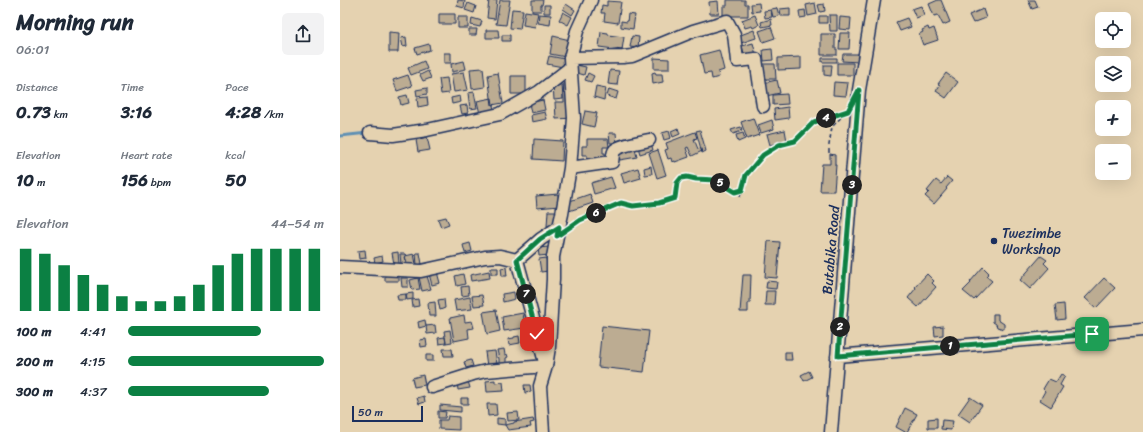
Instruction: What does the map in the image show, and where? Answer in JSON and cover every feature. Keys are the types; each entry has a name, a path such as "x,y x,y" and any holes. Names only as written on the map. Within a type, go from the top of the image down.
{"street":[{"path":"544,432 540,386 546,366 549,347 553,257 570,168 574,118 570,63 577,31 591,0"},
{"name":"Butabika Road","path":"831,432 859,90 874,0"},
{"path":"370,133 393,135 427,130 500,114 539,92 570,63 632,56 693,31 727,21 734,34 737,61 756,59 763,106"},
{"path":"570,168 612,162 613,153 620,147 649,140"},
{"path":"517,260 540,239 558,231"},
{"path":"340,267 421,271 484,257 500,256 517,260"},
{"path":"517,260 546,366"},
{"path":"838,356 1143,330"},
{"path":"432,387 486,371 546,366"}],"path":[{"path":"740,197 746,175 763,155 779,145 795,141 814,122 848,111 832,127 829,153"},
{"path":"558,231 621,203 633,206 659,203 675,198 677,183 681,178 687,177 715,180 735,192 742,190"}],"building":[{"path":"458,0 465,1 464,8 457,6"},
{"path":"489,0 497,0 495,19 487,18"},
{"path":"500,0 510,0 506,25 496,24"},
{"path":"532,0 543,0 541,11 532,11"},
{"path":"727,0 745,0 745,4 748,4 748,16 723,16 723,6 727,6"},
{"path":"941,0 950,22 943,25 938,15 934,16 929,4"},
{"path":"1028,0 1035,0 1038,7 1032,9"},
{"path":"607,1 621,2 618,23 604,21 605,13 601,13 602,5 607,6"},
{"path":"718,1 719,14 710,14 709,2"},
{"path":"468,3 476,6 474,13 465,10"},
{"path":"759,3 760,11 752,12 751,4"},
{"path":"815,3 817,14 808,16 806,5"},
{"path":"566,4 575,10 572,15 563,9"},
{"path":"824,4 825,11 820,12 818,5"},
{"path":"544,5 550,5 550,13 544,13"},
{"path":"921,6 924,15 916,18 912,9"},
{"path":"777,8 779,16 773,17 771,9"},
{"path":"790,8 790,16 781,16 780,9"},
{"path":"512,9 523,10 520,29 510,28"},
{"path":"983,9 986,18 973,23 969,15"},
{"path":"771,10 772,17 765,18 764,11"},
{"path":"805,10 806,17 800,18 799,11"},
{"path":"525,11 538,13 535,27 523,25"},
{"path":"563,12 572,17 568,25 559,20"},
{"path":"439,14 455,14 455,24 439,24"},
{"path":"539,14 551,15 550,25 538,23"},
{"path":"628,14 635,15 633,29 621,27 621,21 627,22"},
{"path":"755,15 759,25 753,28 752,26 745,28 742,20"},
{"path":"829,15 837,15 837,31 830,31"},
{"path":"819,16 827,16 827,23 819,23"},
{"path":"458,17 468,17 468,28 458,28"},
{"path":"840,17 851,18 850,30 839,29"},
{"path":"472,18 482,21 480,27 471,25"},
{"path":"907,18 911,27 900,31 896,22"},
{"path":"771,19 772,25 762,27 761,22"},
{"path":"771,27 775,38 763,42 759,31"},
{"path":"928,27 929,30 934,28 938,40 923,45 919,34 923,32 922,30"},
{"path":"469,29 477,29 476,35 469,35"},
{"path":"486,30 498,30 499,38 486,38"},
{"path":"754,30 756,38 741,43 738,36"},
{"path":"389,32 399,33 398,52 389,52"},
{"path":"601,32 608,33 608,35 624,37 622,50 599,47"},
{"path":"840,33 850,33 849,49 839,49"},
{"path":"821,34 835,34 835,49 837,49 837,55 821,55"},
{"path":"502,35 510,35 510,41 502,41"},
{"path":"553,36 570,40 566,57 550,54"},
{"path":"632,36 639,37 638,48 630,47"},
{"path":"406,37 407,46 403,47 401,38"},
{"path":"753,43 756,55 745,57 742,46"},
{"path":"429,44 430,50 417,54 415,48"},
{"path":"772,49 773,60 764,61 763,50"},
{"path":"719,50 724,70 718,72 719,77 712,79 711,73 704,74 700,55"},
{"path":"444,53 451,53 451,63 444,63"},
{"path":"843,54 859,54 859,62 842,61"},
{"path":"549,56 565,59 563,67 547,64"},
{"path":"801,57 801,69 778,70 778,58"},
{"path":"654,58 669,59 669,69 654,69"},
{"path":"822,58 837,58 837,62 822,62"},
{"path":"424,61 427,69 411,75 408,68"},
{"path":"464,61 466,69 452,72 451,64"},
{"path":"837,63 853,63 853,75 837,75"},
{"path":"762,64 775,64 776,79 762,79"},
{"path":"576,65 586,67 584,75 574,72"},
{"path":"824,65 832,65 831,76 824,75"},
{"path":"483,68 485,87 472,89 470,69"},
{"path":"610,70 619,71 617,85 608,84"},
{"path":"428,71 431,78 423,81 420,75"},
{"path":"464,72 468,90 454,92 451,74"},
{"path":"655,72 656,74 662,74 663,82 653,84 652,73"},
{"path":"498,73 503,103 492,105 488,75"},
{"path":"588,73 594,76 591,82 585,80"},
{"path":"946,73 958,82 946,98 936,91 940,85 938,84"},
{"path":"408,75 412,86 397,91 393,80"},
{"path":"511,76 526,76 526,94 511,94"},
{"path":"447,78 449,93 441,94 439,79"},
{"path":"570,78 573,118 556,119 555,102 564,102 563,79"},
{"path":"777,80 780,93 766,96 763,83"},
{"path":"834,82 848,83 846,96 833,95"},
{"path":"553,85 562,85 563,99 554,100"},
{"path":"596,86 606,88 604,100 594,97"},
{"path":"427,88 427,94 417,96 416,90"},
{"path":"609,89 618,92 616,99 607,96"},
{"path":"474,92 477,108 470,109 468,93"},
{"path":"787,94 788,104 773,105 773,95"},
{"path":"407,95 409,103 401,105 399,97"},
{"path":"460,96 461,102 452,104 451,98"},
{"path":"427,97 428,105 418,107 417,98"},
{"path":"492,98 494,111 480,114 477,101"},
{"path":"543,100 545,110 531,113 529,103"},
{"path":"467,105 468,113 462,114 460,106"},
{"path":"788,107 789,118 775,120 774,109"},
{"path":"585,111 597,113 594,127 582,124"},
{"path":"545,112 547,119 532,122 531,115"},
{"path":"753,118 759,135 747,139 741,122"},
{"path":"772,120 774,129 761,133 758,125"},
{"path":"741,127 742,131 733,134 731,130"},
{"path":"678,128 680,134 673,137 671,131"},
{"path":"700,130 706,151 702,153 696,131"},
{"path":"785,130 787,141 770,145 767,134"},
{"path":"669,131 671,138 664,140 662,133"},
{"path":"695,132 697,138 694,139 698,149 700,148 702,151 692,156 688,147 686,148 689,157 675,162 672,162 671,158 668,159 665,150 668,149 666,143"},
{"path":"609,133 616,133 617,143 610,143"},
{"path":"743,133 745,139 738,142 736,135"},
{"path":"427,137 430,150 418,152 416,140"},
{"path":"534,139 563,141 562,161 533,159"},
{"path":"587,139 608,139 609,147 603,147 605,160 587,160 587,155 582,155 582,146 587,146"},
{"path":"651,143 653,150 640,154 638,147"},
{"path":"635,149 637,157 620,160 618,152"},
{"path":"658,150 666,175 657,178 649,153"},
{"path":"830,154 835,155 836,165 834,191 820,191 822,164 830,164"},
{"path":"651,166 652,174 645,175 644,168"},
{"path":"638,168 641,178 624,183 621,173"},
{"path":"611,177 615,188 594,194 591,183"},
{"path":"947,177 952,181 934,204 925,196 929,192 927,191 936,180 941,184"},
{"path":"558,194 559,206 537,208 536,196"},
{"path":"590,194 593,203 569,211 567,202"},
{"path":"548,211 557,211 556,226 547,226"},
{"path":"446,217 449,224 441,227 438,219"},
{"path":"768,241 780,242 777,278 765,277"},
{"path":"470,243 472,251 465,253 463,245"},
{"path":"549,247 549,255 539,256 538,248"},
{"path":"365,250 366,258 359,259 358,251"},
{"path":"398,252 399,264 394,264 392,253"},
{"path":"416,253 420,253 422,264 417,265"},
{"path":"400,254 405,254 406,263 401,264"},
{"path":"414,254 416,264 407,265 405,256"},
{"path":"382,256 383,261 375,263 374,258"},
{"path":"1041,256 1047,260 1044,263 1049,268 1030,289 1020,280"},
{"path":"546,258 548,271 541,272 539,259"},
{"path":"506,267 507,276 502,276 501,268"},
{"path":"983,267 989,273 986,276 992,281 974,300 963,291"},
{"path":"491,268 498,268 498,274 491,274"},
{"path":"489,271 490,278 471,281 470,275"},
{"path":"437,272 440,283 432,285 429,274"},
{"path":"385,274 399,274 399,281 385,281"},
{"path":"463,274 465,284 457,286 455,276"},
{"path":"927,274 934,281 932,283 936,287 918,307 908,298 916,288 915,287"},
{"path":"743,275 751,275 750,303 748,303 748,312 740,312"},
{"path":"427,276 431,289 422,291 419,277"},
{"path":"401,278 408,278 408,287 402,287"},
{"path":"418,278 420,289 412,290 410,280"},
{"path":"1104,278 1115,288 1096,308 1085,298"},
{"path":"767,281 777,282 776,289 766,288"},
{"path":"468,286 469,295 462,296 461,287"},
{"path":"766,291 775,291 774,305 765,305"},
{"path":"514,292 515,299 503,302 502,294"},
{"path":"413,293 413,299 407,300 406,294"},
{"path":"406,294 406,300 398,300 397,295"},
{"path":"482,295 484,305 474,306 472,296"},
{"path":"470,297 472,309 456,311 454,300"},
{"path":"418,299 419,306 413,307 412,300"},
{"path":"444,299 445,308 440,310 438,300"},
{"path":"435,302 436,316 429,316 428,303"},
{"path":"1064,304 1065,319 1057,320 1055,305"},
{"path":"496,310 500,331 487,334 483,312"},
{"path":"523,313 525,328 504,331 502,317"},
{"path":"993,314 998,314 998,320 1004,324 1004,329 997,327 993,322"},
{"path":"464,315 465,322 472,321 474,328 468,329 469,338 454,341 450,318"},
{"path":"425,320 426,326 419,328 418,322"},
{"path":"435,325 436,333 427,334 426,326"},
{"path":"602,326 649,331 644,372 598,367"},
{"path":"943,326 943,335 935,336 934,327"},
{"path":"450,330 452,342 446,343 444,331"},
{"path":"519,336 520,343 509,345 508,339"},
{"path":"445,337 446,343 439,344 438,338"},
{"path":"426,339 427,346 421,347 420,340"},
{"path":"443,349 452,349 453,356 444,356"},
{"path":"504,349 505,355 507,354 508,357 506,358 506,363 499,365 497,350"},
{"path":"495,351 497,364 487,366 485,352"},
{"path":"785,352 791,352 792,360 785,360"},
{"path":"426,355 433,355 433,361 426,361"},
{"path":"471,360 473,366 466,368 464,362"},
{"path":"809,371 812,377 804,381 801,375"},
{"path":"1061,374 1065,376 1060,385 1063,387 1051,407 1040,400 1045,391 1043,389 1049,379 1056,382"},
{"path":"423,375 425,385 414,387 412,378"},
{"path":"495,380 495,383 503,382 504,391 487,392 486,381"},
{"path":"468,381 470,388 458,390 457,383"},
{"path":"524,385 530,385 531,392 525,393"},
{"path":"424,396 425,402 419,404 417,398"},
{"path":"970,397 982,405 970,422 958,414"},
{"path":"461,398 468,398 468,404 461,404"},
{"path":"487,404 496,404 497,415 488,416"},
{"path":"440,405 461,407 461,412 440,410"},
{"path":"905,408 917,414 907,432 896,427"},
{"path":"438,411 446,412 445,418 438,418"},
{"path":"518,412 519,420 508,421 507,413"},
{"path":"448,416 459,417 459,430 439,429 439,420 447,420"},
{"path":"497,418 505,419 505,425 497,424"},
{"path":"937,418 937,428 928,428 928,419"},
{"path":"533,419 534,422 530,423 531,427 508,430 505,425 514,422"},
{"path":"942,420 953,421 951,430 941,429"}],"waterway":[{"path":"340,136 368,133"}],"place":[{"name":"Twezimbe Workshop","path":"994,241"}],"route":[{"path":"537,334 517,260 540,239 559,227 557,236 580,220 621,203 633,206 659,203 675,198 677,183 681,178 687,177 715,180 735,192 742,190 746,175 763,155 779,145 795,141 814,122 848,111 859,90 838,356 1092,334"}]}
